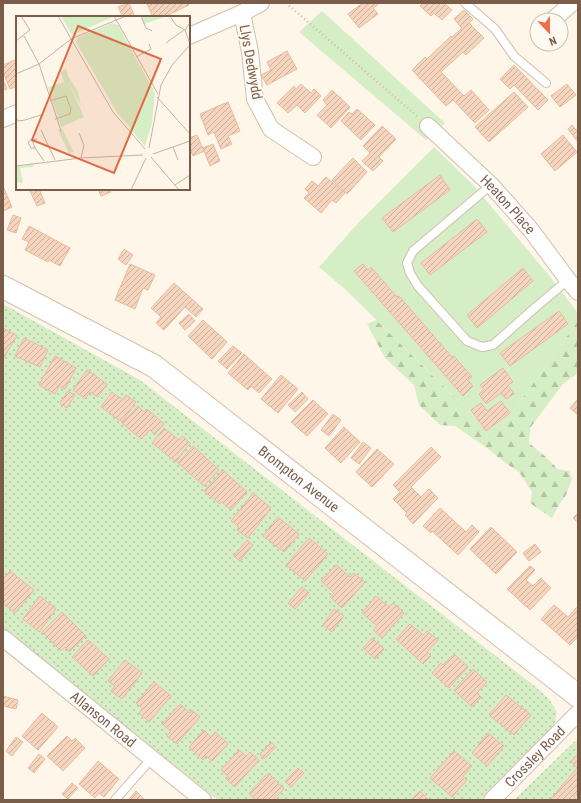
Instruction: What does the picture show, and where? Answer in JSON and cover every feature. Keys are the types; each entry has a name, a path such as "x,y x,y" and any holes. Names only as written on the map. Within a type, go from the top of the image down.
{"main road":[{"name":"Brompton Avenue","path":"3,287 154,366 578,696"}],"street":[{"path":"190,36 261,3"},
{"path":"562,12 572,3"},
{"name":"Llys Dedwydd","path":"242,13 250,52 255,99 271,129 313,157"},
{"path":"3,119 16,112"},
{"name":"Heaton Place","path":"428,126 491,185 530,230 573,286"},
{"name":"Allanson Road","path":"3,638 203,800"},
{"name":"Crossley Road","path":"492,800 578,713"}],"lane":[{"path":"465,3 495,29 514,56 546,83"},
{"path":"491,185 414,251 407,263 410,273 418,286 467,341 482,347 493,345 537,306 573,286"},
{"path":"115,800 152,758"}],"path":[{"path":"286,3 428,126"}],"green space":[{"path":"322,11 445,123 426,140 299,32"},
{"path":"434,147 475,187 551,278 578,313 578,321 495,437 347,291 319,267 361,220"},
{"path":"3,304 140,380 537,688 549,699 557,712 554,726 481,800 218,800 3,629"},
{"path":"376,320 495,437 578,321 578,373 563,384 530,428 529,443 558,469 569,471 572,479 566,495 552,518 530,503 532,492 519,472 455,426 440,425 419,405 414,385 385,358 367,324"},
{"path":"578,740 578,800 514,800 574,742"}],"building":[{"path":"129,3 135,16 120,16 122,15 118,7"},
{"path":"188,3 189,5 166,16 153,16 147,4"},
{"path":"363,3 376,3 378,5 373,8 378,14 359,28 348,14"},
{"path":"423,3 444,3 452,10 442,20 434,13 431,16 420,6"},
{"path":"464,10 473,19 469,23 484,38 466,55 463,52 441,72 464,96 471,90 489,110 475,123 453,100 446,106 412,70 425,57 427,59 451,36 452,37 462,28 454,19"},
{"path":"287,51 297,69 267,85 261,75 271,70 267,62"},
{"path":"16,59 16,86 10,89 3,72 3,65"},
{"path":"514,65 548,100 538,110 514,85 510,89 500,79"},
{"path":"3,80 7,89 3,90"},
{"path":"301,84 311,93 314,89 321,96 305,113 297,105 288,113 277,103 294,86 296,89"},
{"path":"567,84 576,95 560,107 551,96"},
{"path":"332,90 350,107 331,128 317,115 327,105 323,100"},
{"path":"514,92 528,107 489,142 475,127"},
{"path":"228,102 240,131 228,136 232,144 221,149 214,132 208,135 200,114"},
{"path":"357,109 375,125 361,140 341,121 349,112 352,114"},
{"path":"572,125 576,130 578,128 578,142 568,129"},
{"path":"382,126 396,139 379,157 383,161 373,171 362,161 370,153 363,146"},
{"path":"197,135 204,151 193,156 190,149 190,138"},
{"path":"563,135 577,152 555,171 541,154"},
{"path":"213,144 220,161 210,166 203,148"},
{"path":"353,158 367,172 347,194 332,180"},
{"path":"440,175 450,190 393,232 382,218"},
{"path":"326,177 345,193 336,203 332,200 321,213 304,198 309,193 305,189 312,181 318,186"},
{"path":"3,186 12,207 3,211"},
{"path":"29,190 39,190 45,203 37,206"},
{"path":"98,190 110,190 111,192 101,196"},
{"path":"13,215 21,218 16,233 7,230"},
{"path":"477,219 487,232 430,275 421,263"},
{"path":"29,226 70,248 60,266 49,260 48,262 25,250 29,242 22,239"},
{"path":"124,249 133,255 126,265 118,259"},
{"path":"130,264 155,275 148,290 143,288 135,309 115,300"},
{"path":"363,264 368,270 371,267 397,297 399,296 452,357 454,356 472,377 468,380 473,386 463,396 354,271"},
{"path":"523,268 533,281 477,328 467,315"},
{"path":"174,283 203,309 196,317 185,307 164,330 156,323 161,317 151,308"},
{"path":"559,311 568,324 510,366 500,353"},
{"path":"189,314 195,321 185,330 179,323"},
{"path":"203,320 227,342 212,359 188,336"},
{"path":"3,328 17,336 3,359"},
{"path":"24,338 48,350 40,367 15,356"},
{"path":"233,346 242,353 227,369 218,361"},
{"path":"244,354 272,379 259,393 251,386 248,390 228,373"},
{"path":"55,356 76,368 65,389 59,386 55,394 39,385"},
{"path":"503,368 513,382 508,385 514,394 506,399 501,393 486,404 479,394 484,390 480,385"},
{"path":"87,370 107,384 98,397 90,392 85,399 73,390"},
{"path":"281,375 298,389 278,413 261,399"},
{"path":"68,391 75,395 67,408 60,403"},
{"path":"112,392 123,400 126,395 136,402 122,422 101,407"},
{"path":"302,392 308,399 295,412 288,405"},
{"path":"578,399 578,415 570,408"},
{"path":"313,400 328,414 307,436 291,422"},
{"path":"501,401 510,413 486,431 471,410 481,403 487,411"},
{"path":"138,406 144,412 147,409 164,424 155,434 150,430 141,439 122,423"},
{"path":"333,414 341,420 329,436 321,430"},
{"path":"344,427 360,442 341,463 325,448"},
{"path":"164,428 179,440 182,436 190,443 176,462 152,443"},
{"path":"363,442 371,448 359,464 351,458"},
{"path":"193,446 219,470 204,486 178,463"},
{"path":"431,447 441,457 411,487 421,497 429,489 438,498 413,524 405,515 407,513 393,499 400,492 393,485"},
{"path":"377,449 394,464 372,487 356,472"},
{"path":"223,470 247,492 231,510 222,502 220,504 204,491"},
{"path":"253,493 271,508 248,538 237,530 239,527 231,521"},
{"path":"440,508 466,532 472,525 479,532 458,555 432,531 431,533 423,526"},
{"path":"578,513 578,523 573,518"},
{"path":"278,517 299,534 284,552 263,536"},
{"path":"491,527 517,552 496,574 470,549"},
{"path":"309,538 328,554 305,581 286,565"},
{"path":"247,540 253,545 240,561 234,556"},
{"path":"535,544 541,552 529,561 523,553"},
{"path":"336,565 350,577 354,573 365,582 342,608 330,597 334,593 321,581"},
{"path":"530,566 535,570 526,580 533,586 541,578 551,588 530,610 507,589"},
{"path":"10,571 34,590 15,613 3,603 3,579"},
{"path":"302,587 309,593 295,609 288,603"},
{"path":"40,596 56,609 39,632 23,619"},
{"path":"376,596 389,607 393,603 404,613 382,638 373,630 377,626 362,613"},
{"path":"554,605 568,617 578,606 578,637 570,645 541,619"},
{"path":"334,609 344,616 332,632 323,625"},
{"path":"62,612 86,636 69,652 65,647 61,651 42,632"},
{"path":"410,624 423,635 427,631 438,640 427,652 431,656 423,664 396,639"},
{"path":"372,638 384,649 375,659 363,648"},
{"path":"88,640 109,659 93,676 72,657"},
{"path":"454,654 468,667 449,688 432,673 441,663 443,665"},
{"path":"125,660 142,673 122,699 111,691 115,686 108,681"},
{"path":"473,669 487,682 477,693 481,697 472,707 454,690"},
{"path":"154,682 171,696 149,722 139,713 143,709 136,703"},
{"path":"506,695 531,715 514,735 489,715"},
{"path":"3,696 18,700 16,709 3,706"},
{"path":"180,704 190,713 192,710 200,717 177,744 167,736 171,731 162,724"},
{"path":"42,713 58,727 38,750 22,736"},
{"path":"204,730 211,737 215,732 228,744 212,761 206,756 203,760 189,747"},
{"path":"488,733 504,746 487,766 472,753"},
{"path":"67,736 72,741 75,738 85,748 63,771 47,756"},
{"path":"16,737 23,742 12,756 6,751"},
{"path":"271,742 276,747 264,759 260,754"},
{"path":"239,750 246,756 250,752 259,760 235,787 226,779 229,777 221,770"},
{"path":"454,751 472,766 463,776 467,780 452,797 430,778"},
{"path":"39,754 45,759 34,773 28,768"},
{"path":"578,754 578,793 574,797 577,800 550,800 577,768 571,762"},
{"path":"98,761 119,779 104,797 99,793 95,798 79,784"},
{"path":"298,768 304,773 291,787 285,781"},
{"path":"268,773 284,789 273,800 255,800 249,793"},
{"path":"72,783 78,788 68,799 62,794"},
{"path":"136,791 145,800 128,800"},
{"path":"420,791 429,800 411,800"}]}
